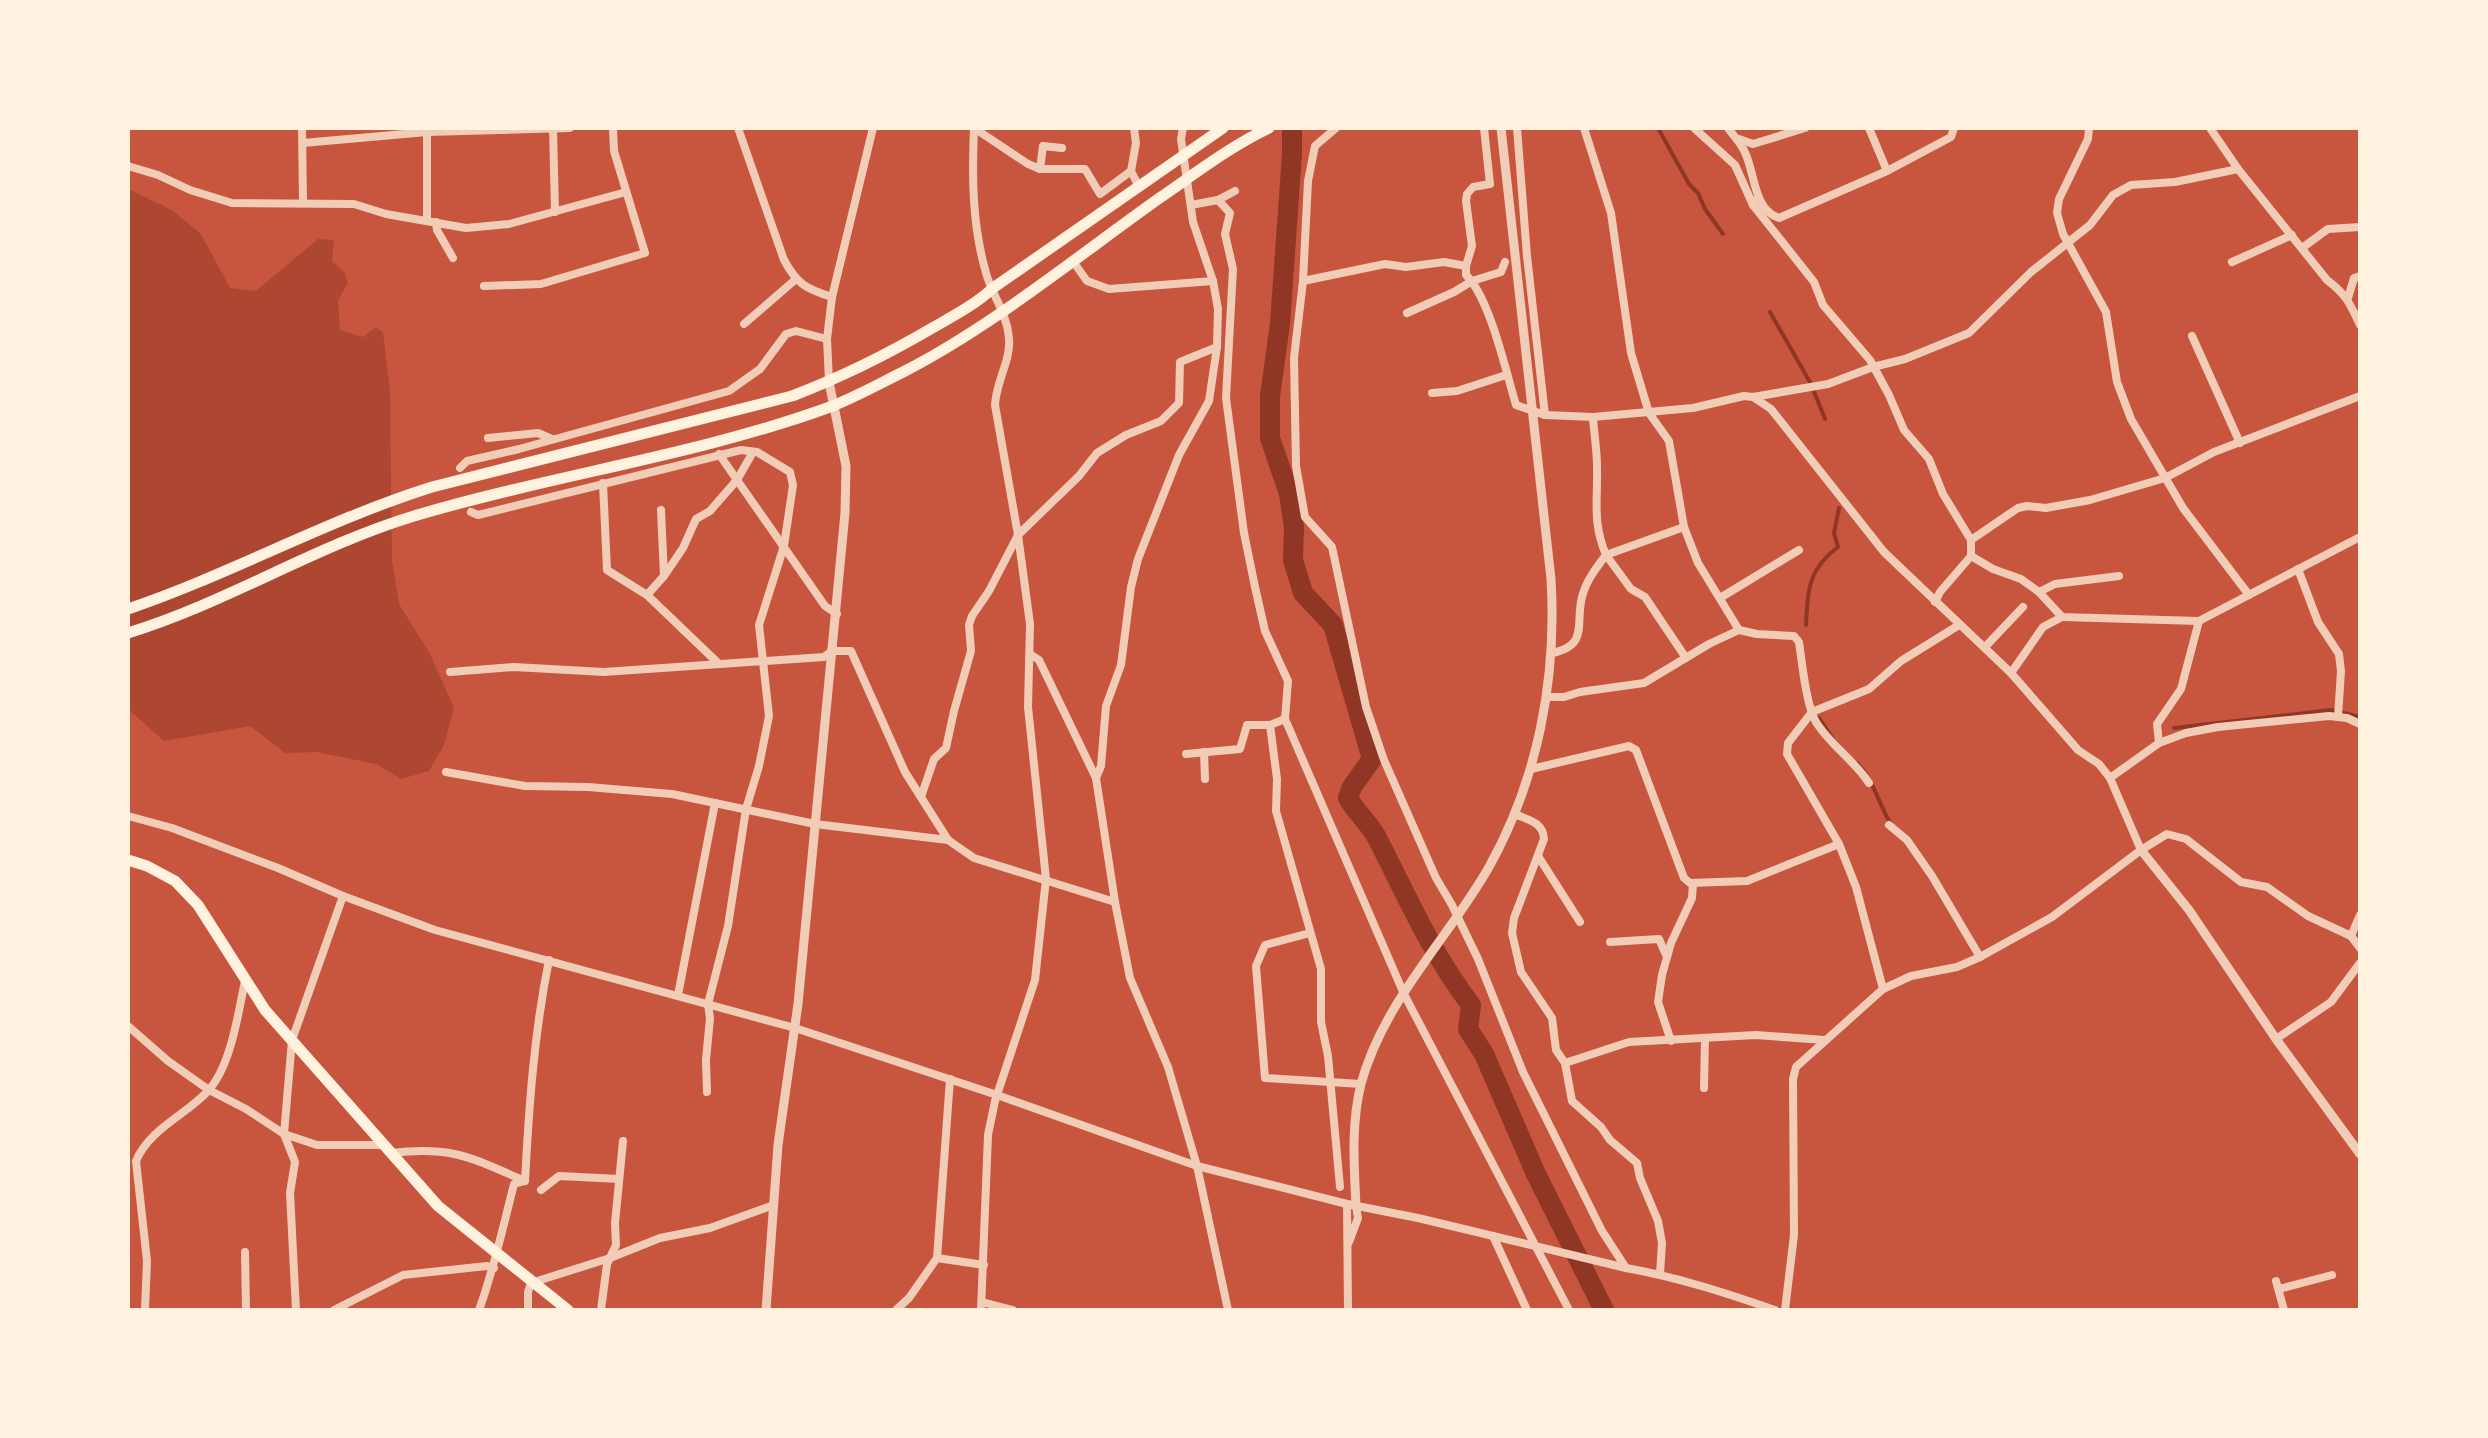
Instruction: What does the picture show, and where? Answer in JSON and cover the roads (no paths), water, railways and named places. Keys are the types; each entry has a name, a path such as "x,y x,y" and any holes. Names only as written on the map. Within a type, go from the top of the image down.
{"highway":[{"path":"128,609 396,498 728,414 829,382 885,356 980,301 993,288 1222,128"},
{"path":"128,633 200,606 377,528 452,505 721,440 834,406 909,369 1003,311 1175,187 1269,128"},
{"path":"128,860 174,881 198,905 265,1010 438,1206 568,1310"}],"street":[{"path":"302,128 303,202"},
{"path":"552,128 555,212"},
{"path":"303,142 427,130 570,128"},
{"path":"484,286 541,284 645,253 614,151 613,128"},
{"path":"738,128 784,260 809,290 832,297"},
{"path":"766,1310 778,1144 795,1028 837,614 846,466 829,382 827,338 832,297 874,128"},
{"path":"974,128 1040,169 1086,169 1100,194 1131,171"},
{"path":"974,128 972,192 986,278 1003,311 1010,344 995,405 1030,624 1028,707 1046,879 1035,980 997,1094 988,1135 981,1306 1012,1310"},
{"path":"1134,128 1136,143 1131,171 1138,185"},
{"path":"1096,778 1101,766 1106,706 1120,664 1138,559 1178,454 1208,401 1218,346 1218,309 1193,222 1181,139 1183,128"},
{"path":"1336,128 1315,146 1310,162 1294,358 1296,466 1305,517 1332,547 1366,707 1378,742 1436,878 1478,960 1523,1072 1623,1267"},
{"path":"1484,128 1490,184 1473,187 1467,194 1472,246 1466,275 1485,308 1516,406 1546,415 1593,416 1692,408 1828,384 1905,359 1969,333 2031,272 2090,226 2113,195 2131,184 2175,182 2238,169"},
{"path":"1348,1310 1347,1246 1356,1226 1352,1205 1353,1145 1361,1084 1382,1030 1490,866 1515,814 1531,769 1547,697 1552,653 1551,579 1500,128"},
{"path":"1518,128 1526,256 1546,415"},
{"path":"1584,128 1611,214 1632,353 1649,413 1670,440 1684,527 1698,563 1739,630"},
{"path":"1694,128 1735,165 1755,201 1814,282 1822,305 1870,360 1904,430 1929,460 1943,494 1971,540 1971,556 1935,602"},
{"path":"1728,128 1731,134 1753,144 1804,128"},
{"path":"1868,128 1887,170"},
{"path":"1739,139 1748,158 1755,201 1779,218 1887,170 1951,137 1954,128"},
{"path":"2089,128 2088,140 2056,213 2068,245 2106,312 2118,382 2131,419 2184,508 2249,595"},
{"path":"2210,128 2302,248 2348,298 2360,325"},
{"path":"427,130 432,221 453,258"},
{"path":"1040,169 1044,146 1062,148"},
{"path":"128,166 232,204 354,204 386,214 466,228 509,224 626,192"},
{"path":"1191,206 1218,200 1235,191"},
{"path":"1218,200 1230,213 1225,234 1232,269 1226,398 1255,587 1265,630 1288,681 1285,719 1405,992 1570,1310"},
{"path":"2302,248 2328,229 2360,227"},
{"path":"2232,262 2292,235"},
{"path":"1072,260 1088,281 1110,289 1213,281"},
{"path":"1303,281 1385,264 1406,268 1444,262 1466,266"},
{"path":"1406,313 1500,272 1505,262"},
{"path":"2348,298 2354,278 2360,276"},
{"path":"744,324 796,279"},
{"path":"460,468 467,461 729,391 760,369 786,334 796,331 827,338"},
{"path":"2192,336 2240,443"},
{"path":"921,797 934,759 946,748 970,651 972,616 1018,535 1080,476 1097,454 1126,435 1161,421 1179,402 1180,362 1218,346"},
{"path":"1432,393 1506,375"},
{"path":"1971,540 2018,508 2074,503 2165,478 2214,452 2360,396"},
{"path":"1753,397 1771,409 1884,552 2011,673 2078,750 2100,764 2142,850 2189,910 2360,1154"},
{"path":"1593,416 1597,466 1595,520 1599,538 1606,555 1631,588 1645,597 1686,658"},
{"path":"488,438 538,434 553,440"},
{"path":"471,512 478,515 740,450 753,452 790,472 794,485 784,546 758,625 769,716 746,809 728,926 708,1004 707,1092"},
{"path":"648,595 683,548 696,519 710,511 737,480 753,452"},
{"path":"718,454 825,606 837,614"},
{"path":"603,484 608,570 648,595 718,663"},
{"path":"661,510 664,576"},
{"path":"1552,653 1567,650 1578,637 1582,595 1592,572 1606,555 1684,527"},
{"path":"2011,673 2044,627 2062,617 2199,621 2360,537"},
{"path":"1720,598 1798,550"},
{"path":"1971,556 2020,579 2039,592 2062,617"},
{"path":"2298,569 2318,622 2339,654 2342,671 2338,718"},
{"path":"2039,592 2055,584 2118,576"},
{"path":"1984,647 2023,607"},
{"path":"2159,743 2157,724 2181,689 2199,621"},
{"path":"1883,989 1856,887 1839,844 1787,754 1788,743 1812,712 1869,689 1901,661 1959,626"},
{"path":"1547,697 1644,683 1739,630 1794,636 1815,720 1870,783"},
{"path":"450,672 514,667 604,672 824,657 832,651 851,651 905,772 948,840 974,858 1115,902"},
{"path":"1030,654 1039,660 1096,778 1130,978 1168,1067 1197,1166 1228,1310"},
{"path":"2110,778 2159,743 2186,733 2338,718 2360,724"},
{"path":"1186,754 1240,748 1247,725 1270,725 1285,719"},
{"path":"1270,725 1277,779 1276,811 1320,969 1321,1022 1331,1082 1340,1187"},
{"path":"1531,769 1630,746 1636,750 1684,878 1693,883 1747,881 1839,844"},
{"path":"1204,752 1205,779"},
{"path":"446,772 525,786 672,794 816,824 948,840"},
{"path":"678,995 715,803"},
{"path":"1515,814 1540,825 1544,831 1514,918 1512,933 1521,972 1552,1018 1556,1050 1565,1063 1572,1101 1637,1163 1658,1222 1662,1243 1660,1274"},
{"path":"128,816 172,828 436,930 795,1028 997,1094 1197,1166 1660,1274 1775,1310"},
{"path":"1889,825 1906,840 1932,876 1980,958"},
{"path":"1786,1310 1794,1235 1796,1067 1883,989 1911,976 1980,958 2052,918 2168,834 2186,840 2241,882 2267,886 2308,916 2351,936 2360,948"},
{"path":"1538,856 1580,922"},
{"path":"1671,1041 1658,1002 1671,943 1692,898 1693,883"},
{"path":"296,1310 290,1193 294,1162 284,1134 292,1040 344,896"},
{"path":"2351,936 2360,916"},
{"path":"1310,933 1265,944 1256,966 1266,1078 1361,1084"},
{"path":"1610,942 1658,939 1667,957"},
{"path":"525,1180 530,1081 548,960"},
{"path":"2276,1039 2331,1002 2360,963"},
{"path":"145,1310 146,1261 136,1160 140,1150 209,1090 233,1036 245,982"},
{"path":"128,1026 209,1090 284,1134 317,1145 449,1151 525,1180"},
{"path":"1565,1063 1629,1042 1756,1035 1824,1040"},
{"path":"1704,1088 1705,1038"},
{"path":"896,1310 938,1258 950,1080"},
{"path":"601,1310 616,1245 623,1140"},
{"path":"541,1190 560,1176 619,1179"},
{"path":"479,1310 494,1268 514,1184 525,1180"},
{"path":"528,1310 531,1283 660,1238 710,1228 774,1205"},
{"path":"1493,1236 1526,1310"},
{"path":"245,1252 246,1310"},
{"path":"938,1258 984,1265"},
{"path":"334,1310 404,1275 494,1268"},
{"path":"2284,1310 2278,1285 2332,1276"}],"waterway":[{"path":"1292,128 1270,438 1289,494 1293,560 1303,593 1333,625 1372,759 1348,798 1376,836 1431,944 1471,1005 1468,1029 1484,1054 1536,1174 1604,1310"},
{"path":"1658,128 1723,234"},
{"path":"1770,312 1811,384 1825,419"},
{"path":"1806,625 1815,572 1838,547 1834,533 1839,508"},
{"path":"2174,728 2331,710 2360,717"},
{"path":"1819,718 1833,739"},
{"path":"1857,763 1891,824"}]}
